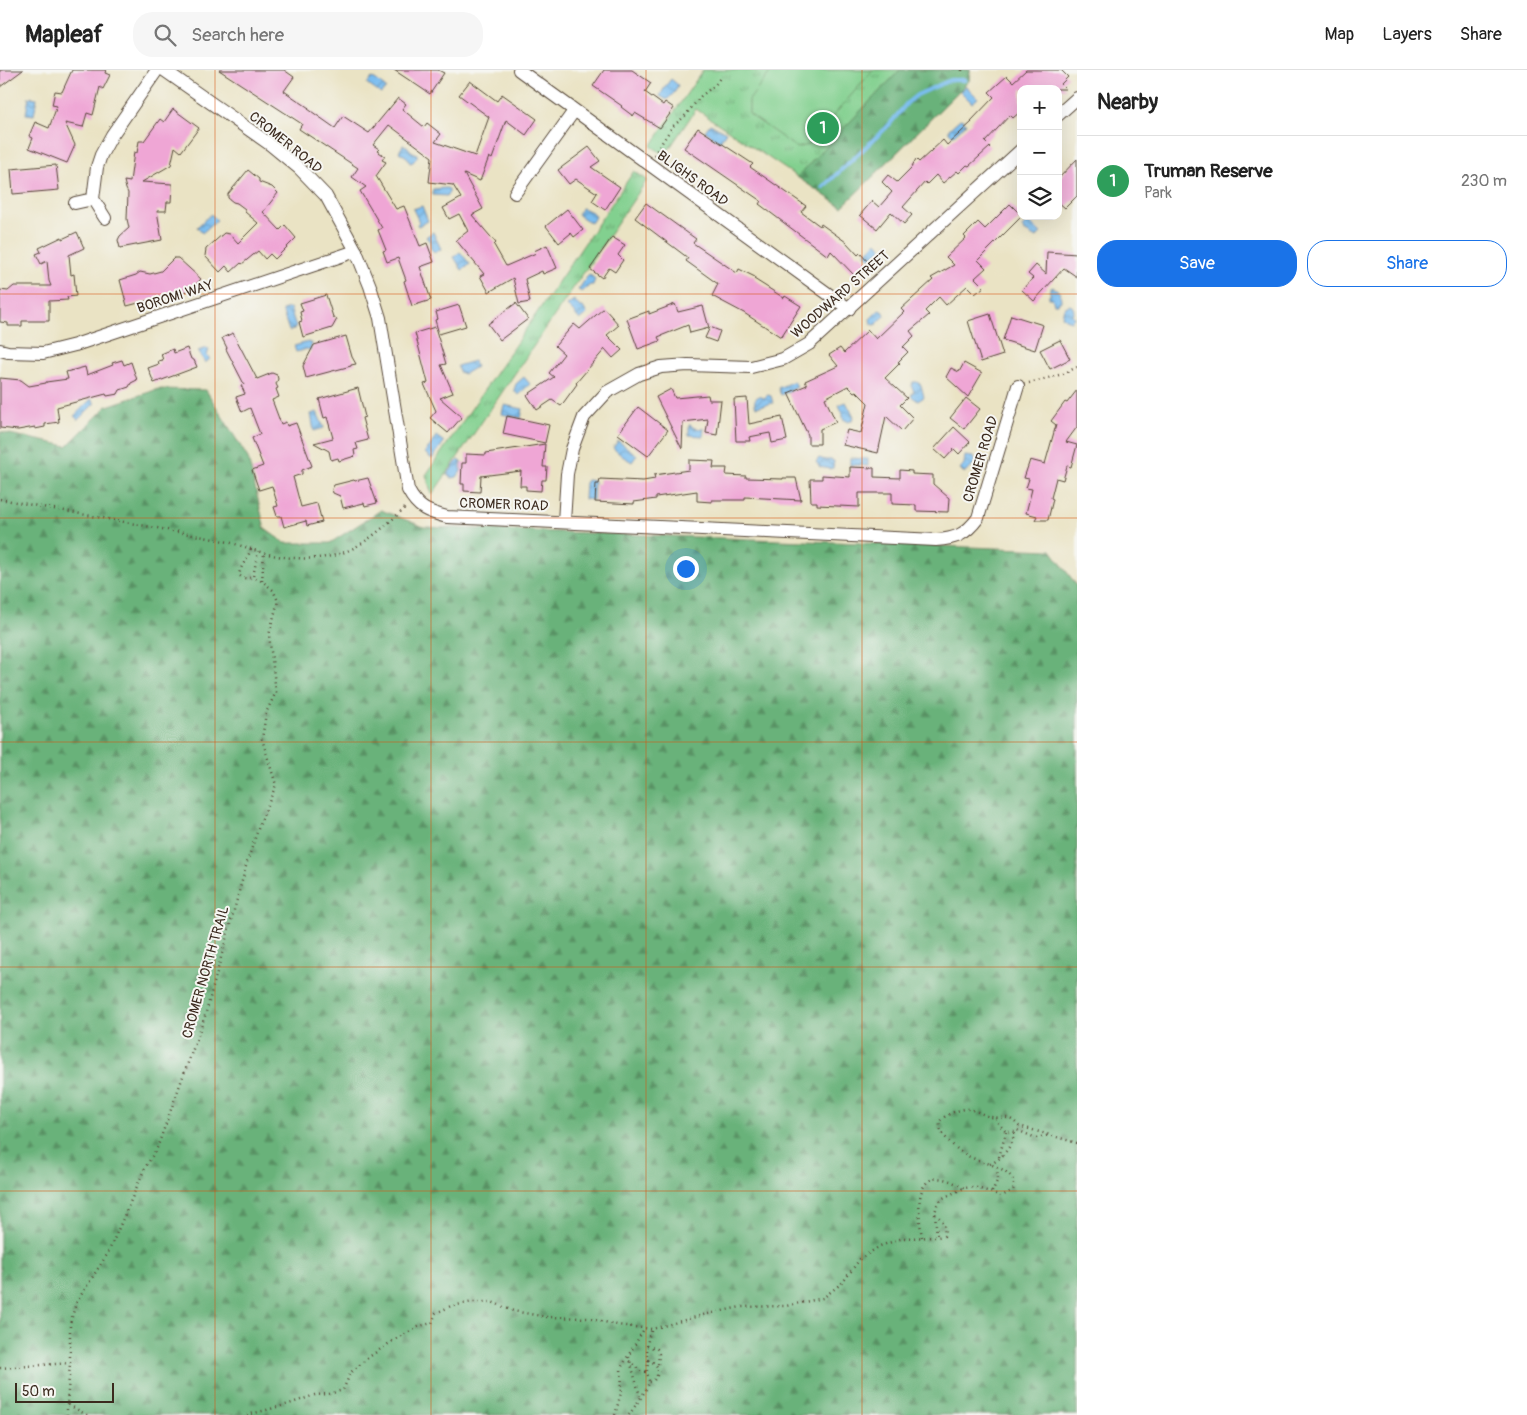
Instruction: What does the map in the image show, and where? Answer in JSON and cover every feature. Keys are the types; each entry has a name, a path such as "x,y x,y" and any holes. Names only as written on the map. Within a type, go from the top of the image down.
{"street":[{"path":"105,218 93,199 98,167 106,144 158,70"},
{"name":"CROMER ROAD","path":"164,70 271,146 299,168 326,196 356,251 370,286 380,318 408,490 413,500 427,511 447,517 950,539 962,534 978,518 1018,386"},
{"name":"BLIGHS ROAD","path":"519,70 849,309"},
{"path":"1062,111 1077,98"},
{"path":"515,193 574,111"},
{"name":"WOODWARD STREET","path":"564,522 567,474 572,449 584,417 607,392 639,374 661,367 688,365 751,367 783,360 809,344 849,309 1017,154"},
{"path":"75,203 93,199"},
{"name":"BOROMI WAY","path":"0,350 43,353 75,346 356,251"}],"path":[{"path":"648,164 672,128 720,78"},
{"path":"1018,386 1063,374 1077,368"},
{"path":"0,499 226,542 264,553 289,557 316,558 357,548 384,527 413,500"},
{"path":"251,549 248,558 240,569 242,578 248,579 252,577 258,551"},
{"path":"262,581 264,553"},
{"name":"CROMER NORTH TRAIL","path":"67,1415 70,1324 76,1303 108,1253 145,1168 157,1148 205,1016 248,860 259,826 276,785 262,739 266,712 276,692 269,635 278,601 273,590 262,581 252,577"},
{"path":"937,1237 935,1213 937,1205 943,1198 964,1188 974,1187 1002,1196 1013,1190 1015,1185 1014,1179 1003,1170 965,1155 949,1142 940,1131 940,1121 943,1117 959,1110 968,1109 996,1118 1013,1119 1019,1126 1077,1143"},
{"path":"996,1118 1006,1132"},
{"path":"990,1164 1005,1152 1019,1126"},
{"path":"1006,1132 1016,1131 1036,1138 1051,1135"},
{"path":"998,1158 1006,1132"},
{"path":"992,1192 998,1179 996,1167"},
{"path":"922,1237 918,1208 924,1184 930,1180 941,1179 964,1188"},
{"path":"247,1415 315,1395 343,1390 351,1372 369,1357 394,1340 420,1326 432,1323 436,1313 451,1306 473,1302 492,1302 513,1312 547,1317 588,1318 617,1325 652,1329 741,1307 786,1306 823,1298 843,1282 860,1259 880,1246 903,1238 944,1236 944,1222 935,1213"},
{"path":"615,1415 622,1389 621,1368 644,1328"},
{"path":"629,1415 640,1396 646,1390 649,1382 646,1353 647,1340 652,1329"},
{"path":"647,1346 658,1349 659,1354 658,1374 652,1382 649,1382"},
{"path":"628,1356 640,1396"},
{"path":"648,1360 654,1362 658,1367"},
{"path":"629,1361 642,1372 647,1372"},
{"path":"0,1368 70,1363"},
{"path":"67,1404 87,1415"}],"green space":[{"path":"703,70 970,70 969,81 842,207 696,109 665,155 651,146"},
{"path":"772,70 873,70 808,145 797,148 749,114 749,100"},
{"path":"900,70 970,70 969,81 842,207 797,177"},
{"path":"634,171 647,180 432,495 426,475"},
{"path":"158,389 206,390 248,458 265,529 285,543 330,543 381,510 424,527 1051,550 1077,586 1077,1415 0,1415 0,432 67,446 107,406"}],"water":[{"path":"372,78 386,88 381,94 367,84"},
{"path":"671,79 678,85 674,93 667,100 660,96"},
{"path":"966,86 978,98 972,103 960,91"},
{"path":"29,97 37,98 34,115 26,114"},
{"path":"960,119 966,124 952,135 949,129"},
{"path":"710,124 726,132 720,141 705,131"},
{"path":"403,145 417,154 413,162 410,163 407,157 399,152"},
{"path":"433,189 449,189 447,196 433,195 432,193"},
{"path":"422,206 428,221 418,226 419,222 413,209"},
{"path":"582,208 592,212 595,217 591,223 577,214"},
{"path":"211,214 217,220 202,233 197,227"},
{"path":"1028,221 1041,233 1036,238 1024,231 1022,227"},
{"path":"433,232 441,249 434,252 426,237"},
{"path":"877,242 882,248 871,259 865,253"},
{"path":"460,252 470,264 462,270 454,257"},
{"path":"589,274 595,279 593,285 590,285 582,292 578,290"},
{"path":"1052,287 1058,290 1060,294 1061,301 1058,304 1054,304 1052,298 1049,298 1049,295 1051,295 1049,290"},
{"path":"574,300 580,307 583,307 587,314 580,320 567,305"},
{"path":"1069,305 1074,310 1072,314 1074,318 1071,321 1062,316 1064,308"},
{"path":"290,308 296,327 289,331 282,310"},
{"path":"879,310 884,312 885,316 874,325 870,319"},
{"path":"308,342 312,344 310,350 296,352 294,346"},
{"path":"206,348 209,349 207,356 210,359 205,363 198,351"},
{"path":"474,361 476,367 464,374 459,372 457,366"},
{"path":"524,377 530,384 518,395 514,390 516,384"},
{"path":"794,381 797,387 781,395 778,388"},
{"path":"913,382 921,385 924,397 918,401 911,396 914,391 911,386"},
{"path":"768,395 771,396 773,403 756,407 756,398 759,396 764,398"},
{"path":"91,399 95,403 78,420 74,416"},
{"path":"846,402 854,417 849,422 843,419 839,405"},
{"path":"504,405 523,409 521,418 502,414"},
{"path":"317,412 324,428 314,431 311,414"},
{"path":"689,425 694,428 704,429 703,436 689,435"},
{"path":"436,436 444,442 432,459 425,453"},
{"path":"618,441 637,455 632,462 613,448"},
{"path":"965,456 973,457 975,462 964,473 960,469 964,464"},
{"path":"819,458 834,461 833,468 820,467 816,462"},
{"path":"850,458 868,459 868,466 850,465"},
{"path":"458,460 461,462 461,471 457,477 452,478 447,475"},
{"path":"587,480 594,481 593,500 584,499 585,483"}],"building":[{"path":"0,70 23,70 0,87"},
{"path":"72,70 106,70 105,73 110,75 103,89 100,87 93,115 87,113 83,127 65,123 75,145 67,163 29,148 33,138 29,136 35,122 49,128 57,106 52,105 55,91 62,92"},
{"path":"219,70 284,70 294,77 284,91 335,128 343,116 369,133 398,98 406,104 402,109 424,127 427,123 441,134 435,142 475,156 489,117 459,95 470,81 497,101 502,94 537,119 526,135 506,120 492,159 489,157 480,181 464,174 483,209 472,215 496,243 494,245 506,266 536,253 534,251 547,245 557,268 543,274 542,271 525,279 530,302 519,304 513,278 489,292 480,276 484,274 456,240 468,231 459,214 449,219 443,208 461,198 453,185 429,182 432,157 389,125 373,145 379,149 377,151 385,156 382,160 386,162 376,176 396,209 404,206 420,246 427,243 434,262 420,267 431,300 412,306 404,281 406,280 398,258 387,262 383,251 386,250 378,230 382,228 360,191 366,187 352,177 358,168 299,129 302,124"},
{"path":"394,70 438,70 444,73 430,94"},
{"path":"604,70 632,70 651,83 645,92 663,105 665,102 674,108 660,128 635,113 633,116 593,86"},
{"path":"1026,70 1061,70 1068,77 1062,85 1017,85 1017,114 1013,118 1010,115 985,142 990,147 969,166 967,165 959,173 957,171 943,183 936,175 927,184 925,182 903,207 912,215 904,224 891,212 877,229 860,215 872,201 879,207 892,192 882,182 888,175 897,182 911,168 916,159 919,162 943,140 947,145 972,122 994,97 989,92 1007,76 1013,82"},
{"path":"173,109 199,128 181,152 175,147 171,165 142,182 172,184 171,202 167,202 166,211 157,211 162,240 120,248 118,240 129,228 127,219 128,193 124,181 130,182 134,152 137,153 139,141 144,141 160,119 164,122"},
{"path":"698,128 753,164 750,167 806,206 801,212 846,242 858,255 860,253 869,263 854,275 831,251 828,256 759,204 761,201 684,148"},
{"path":"589,147 600,161 591,167 620,187 605,210 592,201 597,193 576,179 569,184 558,170"},
{"path":"1077,159 1077,196 1065,208 1062,205 1062,175"},
{"path":"56,165 59,190 13,194 11,169"},
{"path":"248,170 259,179 259,182 272,187 278,193 263,212 280,230 285,225 296,238 275,259 270,254 265,259 258,251 231,272 226,266 220,272 205,256 206,249 224,233 230,234 238,243 258,223 245,212 245,209 228,198 228,194"},
{"path":"646,203 696,239 693,243 737,273 739,269 755,277 754,279 784,298 785,296 801,306 781,337 744,313 712,296 718,284 686,261 688,258 635,218"},
{"path":"1010,204 1017,211 1018,220 978,260 986,268 975,278 984,287 975,294 967,286 946,305 939,297 925,311 929,315 910,331 914,336 903,347 908,352 885,378 907,398 900,405 913,418 902,431 886,416 878,453 843,445 847,430 861,433 868,403 848,386 825,398 836,422 820,429 820,444 808,444 808,435 788,393 807,385 805,381 838,366 829,355 840,348 844,353 868,330 876,339 904,312 901,309 933,280 931,278 954,265 946,257 966,238 964,236 978,222 985,229"},
{"path":"567,209 583,230 574,237 571,233 559,243 546,226"},
{"path":"77,232 84,248 69,255 71,275 74,274 76,296 67,297 68,300 49,301 49,321 22,321 22,326 8,326 8,323 0,322 0,290 8,291 14,286 51,286 47,261 41,264 36,254 41,252 39,248"},
{"path":"612,237 625,245 618,255 623,260 615,272 609,268 602,278 590,269"},
{"path":"1047,252 1077,254 1077,277 1064,268 1034,301 1022,290 1033,278 1028,274 1036,265 1046,274"},
{"path":"174,258 178,258 201,279 190,290 188,289 185,292 182,289 177,293 127,306 120,280 140,272 150,274 161,271"},
{"path":"326,295 333,317 337,319 332,328 303,337 299,322 302,321 300,312 303,311 300,303"},
{"path":"516,303 528,319 500,340 488,324"},
{"path":"675,304 678,312 703,306 709,328 690,333 688,325 658,337 660,341 638,349 627,319 649,311 649,314"},
{"path":"459,305 466,326 439,334 435,320 438,319 436,312"},
{"path":"604,308 619,325 607,335 622,350 613,358 605,349 576,383 561,406 552,400 537,410 527,395 554,377 549,373 564,354 555,346 574,324 580,329"},
{"path":"990,314 1003,355 981,362 968,321"},
{"path":"1011,315 1043,325 1035,350 1003,340"},
{"path":"435,327 446,364 441,365 453,393 440,398 462,417 448,433 430,418 436,411 424,384 428,383 415,333"},
{"path":"710,327 720,331 716,342 705,338"},
{"path":"233,333 257,379 272,373 277,375 276,384 278,388 276,389 279,397 272,400 281,424 286,422 287,426 296,423 312,466 302,470 302,474 293,477 301,507 317,503 322,522 307,526 306,521 284,527 281,516 277,516 274,507 278,506 272,486 259,490 252,470 263,466 252,438 260,434 250,408 242,412 236,397 245,394 241,385 244,384 222,338"},
{"path":"346,336 356,364 306,378 303,366 314,345"},
{"path":"1060,340 1070,359 1050,369 1040,350"},
{"path":"187,348 191,359 194,360 197,367 154,383 148,368 159,364 158,361 163,360 161,354 173,349 174,353"},
{"path":"122,360 124,365 131,362 137,380 131,383 129,387 120,390 118,394 107,396 106,394 57,407 59,422 45,424 45,427 18,430 0,428 0,378 21,380 29,386 68,379 66,372 85,367 87,375"},
{"path":"964,363 982,373 968,397 946,377 951,368 959,372"},
{"path":"358,388 365,417 362,418 368,440 356,443 358,449 354,450 355,456 339,461 338,458 331,460 329,451 314,443 333,438 327,417 324,418 319,399"},
{"path":"671,389 675,398 708,395 709,400 721,400 717,435 706,433 708,419 683,422 682,449 656,397"},
{"path":"1077,390 1077,427 1066,442 1077,445 1071,467 1067,466 1063,480 1056,478 1048,520 1035,520 1037,516 1026,513 1032,489 1026,488 1029,479 1024,478 1030,460 1045,464 1056,425 1051,421"},
{"path":"747,398 749,424 782,417 787,440 772,443 770,433 749,437 750,441 736,441 734,399"},
{"path":"966,398 980,409 964,429 950,418"},
{"path":"638,407 668,430 648,456 618,434"},
{"path":"507,416 549,425 545,443 503,434"},
{"path":"954,427 970,442 959,454 954,449 945,459 934,449"},
{"path":"545,444 543,467 547,467 546,480 542,480 541,491 526,490 526,486 520,486 521,471 481,476 480,492 464,491 464,484 461,484 462,463 466,463 466,454 486,455 486,453"},
{"path":"689,460 714,461 713,468 727,468 726,475 746,476 746,478 796,478 801,500 745,497 745,500 697,501 697,491 656,497 656,499 634,502 634,504 595,502 596,484 599,484 600,479 643,481 655,479 654,475 689,470"},
{"path":"850,467 874,468 874,477 900,478 900,470 912,471 912,474 933,475 933,484 949,498 948,512 916,511 916,505 892,504 892,493 859,493 859,507 817,505 817,502 811,502 810,479 822,479 822,475 850,477"},
{"path":"368,478 377,503 365,506 364,503 343,508 340,496 333,493 334,485"}],"waterway":[{"path":"823,187 889,125 907,103 917,95 950,80 965,80"}],"place":[{"name":"Truman Reserve","path":"823,128"}]}
